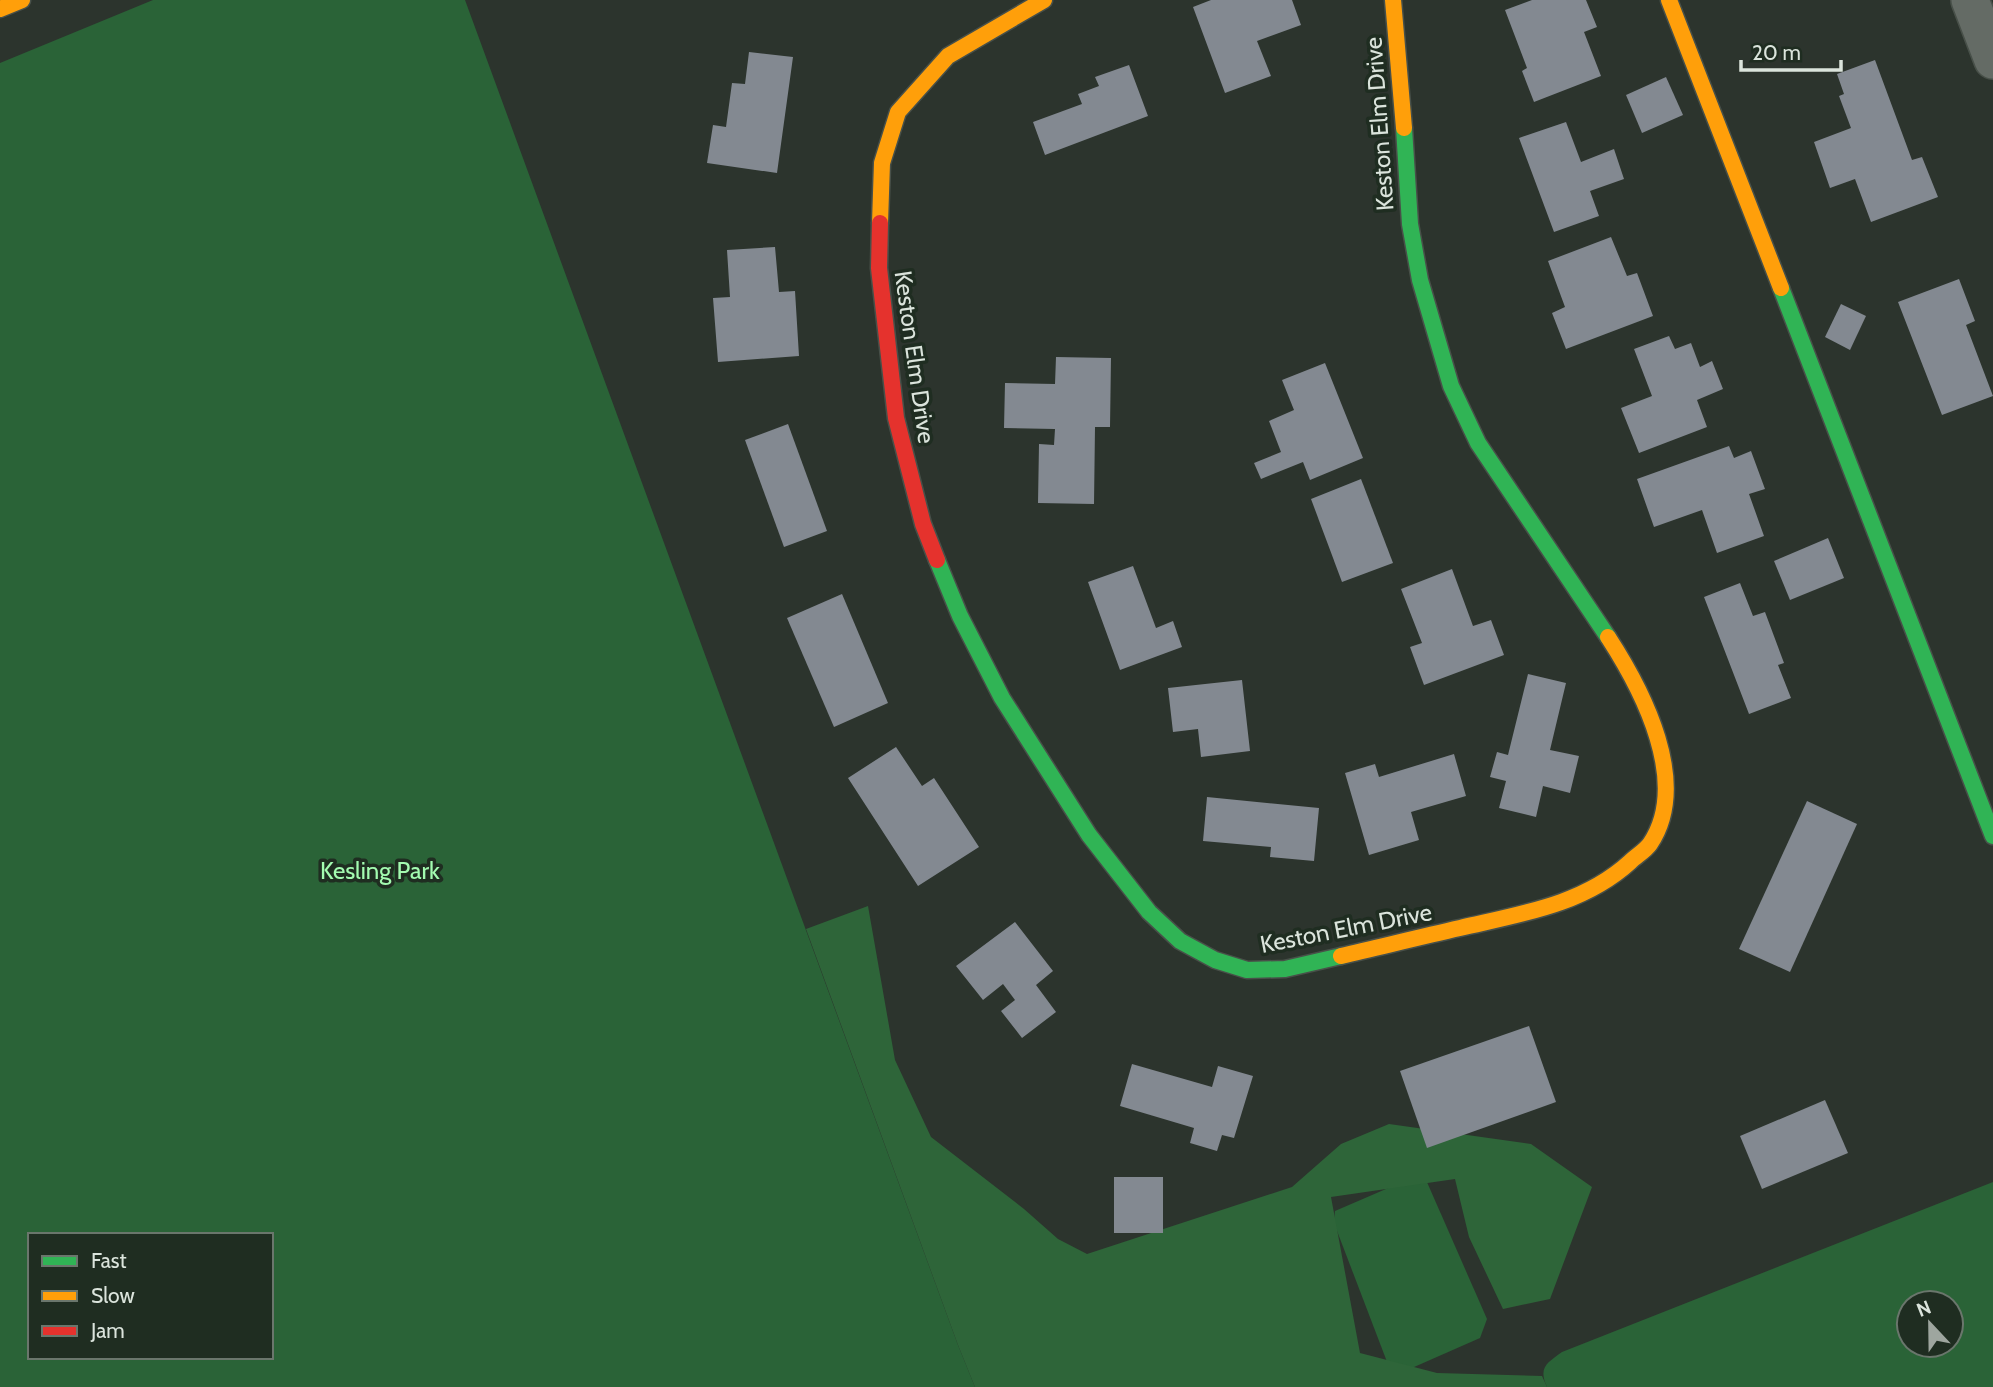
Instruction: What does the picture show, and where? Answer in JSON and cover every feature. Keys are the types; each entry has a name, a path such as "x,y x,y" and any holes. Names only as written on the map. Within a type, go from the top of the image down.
{"street":[{"path":"0,9 22,0"},
{"name":"Keston Elm Drive","path":"1044,0 948,56 898,112 882,163 879,268 896,418 923,524 960,616 1009,710 1089,835 1149,912 1180,941 1215,960 1247,970 1285,969 1550,907 1594,889 1618,873 1650,845 1663,816 1666,778 1661,748 1636,683 1478,443 1451,386 1420,280 1410,224 1393,0"},
{"path":"1668,0 1993,836"},
{"path":"1970,0 1993,60"}],"green space":[{"name":"Kesling Park","path":"153,0 465,0 975,1387 0,1387 0,63"},
{"path":"868,906 895,1060 931,1137 1058,1239 1087,1254 1292,1187 1341,1144 1389,1124 1531,1144 1592,1187 1550,1299 1503,1309 1469,1237 1455,1179 1331,1197 1360,1353 1437,1373 1542,1376 1547,1387 975,1387 806,929"},
{"path":"1423,1173 1487,1319 1480,1338 1405,1371 1389,1367 1334,1223 1335,1211"},
{"path":"1993,1182 1993,1387 1547,1387 1543,1375 1552,1359 1562,1352"}],"building":[{"path":"1211,0 1292,0 1301,25 1257,41 1271,76 1225,93 1193,7"},
{"path":"1532,0 1586,0 1597,27 1584,32 1601,76 1534,102 1522,71 1527,68 1505,10"},
{"path":"749,52 793,57 777,173 707,163 713,125 726,127 732,83 745,84"},
{"path":"1875,60 1912,160 1922,157 1938,197 1871,222 1855,179 1830,188 1814,142 1851,128 1839,96 1844,94 1837,74"},
{"path":"1129,65 1148,116 1045,155 1033,122 1082,104 1078,94 1099,86 1095,77"},
{"path":"1666,77 1683,115 1642,133 1626,95"},
{"path":"1566,122 1581,162 1614,149 1624,179 1590,191 1599,216 1554,232 1519,138"},
{"path":"1611,237 1627,276 1637,273 1653,316 1566,349 1552,313 1565,307 1548,261"},
{"path":"775,247 779,292 795,291 799,356 718,362 713,298 730,297 727,250"},
{"path":"1959,279 1975,321 1966,325 1993,396 1942,415 1898,302"},
{"path":"1841,304 1866,316 1850,350 1825,337"},
{"path":"1669,336 1675,349 1691,343 1700,367 1712,361 1723,389 1697,400 1707,427 1639,453 1621,408 1652,396 1634,349"},
{"path":"1056,357 1111,358 1110,427 1095,427 1094,504 1038,503 1039,444 1054,445 1055,429 1004,428 1005,383 1055,384"},
{"path":"1325,363 1363,458 1310,480 1303,462 1261,479 1254,463 1281,452 1269,421 1294,410 1282,380"},
{"path":"788,424 827,531 784,547 745,440"},
{"path":"1729,446 1734,458 1751,451 1765,489 1749,494 1764,536 1717,553 1702,510 1654,527 1637,479"},
{"path":"1361,479 1393,563 1342,582 1311,499"},
{"path":"1828,538 1844,578 1790,600 1774,561"},
{"path":"1133,566 1156,628 1173,621 1182,647 1120,670 1088,582"},
{"path":"1452,569 1473,626 1491,620 1504,655 1424,685 1410,647 1422,643 1401,589"},
{"path":"1740,583 1753,616 1765,612 1784,663 1778,665 1791,698 1749,714 1704,597"},
{"path":"842,594 888,703 834,727 787,618"},
{"path":"1528,674 1566,683 1550,750 1579,756 1570,793 1543,786 1536,817 1499,808 1506,781 1490,777 1497,752 1508,755"},
{"path":"1242,680 1250,751 1201,757 1198,729 1173,732 1168,688"},
{"path":"896,747 922,786 934,778 979,847 918,886 848,778"},
{"path":"1454,754 1466,796 1411,812 1419,840 1369,855 1345,773 1375,764 1379,777"},
{"path":"1207,797 1319,808 1314,861 1270,857 1271,847 1203,841"},
{"path":"1807,801 1857,824 1790,972 1739,949"},
{"path":"1015,922 1053,971 1036,985 1056,1012 1022,1038 1001,1011 1015,1000 1003,984 983,1000 956,966"},
{"path":"1529,1026 1556,1102 1427,1148 1400,1071"},
{"path":"1132,1064 1212,1087 1218,1066 1253,1076 1234,1138 1222,1135 1217,1151 1190,1143 1194,1128 1120,1106"},
{"path":"1825,1100 1848,1153 1762,1189 1740,1136"},
{"path":"1114,1177 1163,1177 1163,1233 1114,1233"}],"traffic: fast":[{"path":"1404,128 1410,224 1420,280 1451,386 1478,443 1608,637"},
{"path":"1781,288 1993,836"},
{"path":"937,560 960,616 1002,698 1089,835 1149,912 1180,941 1215,960 1247,970 1285,969 1341,956"}],"traffic: slow":[{"path":"0,9 22,0"},
{"path":"880,223 882,163 898,112 948,56 1044,0"},
{"path":"1393,0 1404,128"},
{"path":"1669,0 1781,288"},
{"path":"1341,956 1550,906 1612,877 1648,847 1661,820 1666,794 1664,766 1658,738 1647,710 1608,637"}],"traffic: jam":[{"path":"880,223 879,268 896,418 923,524 937,560"}]}
